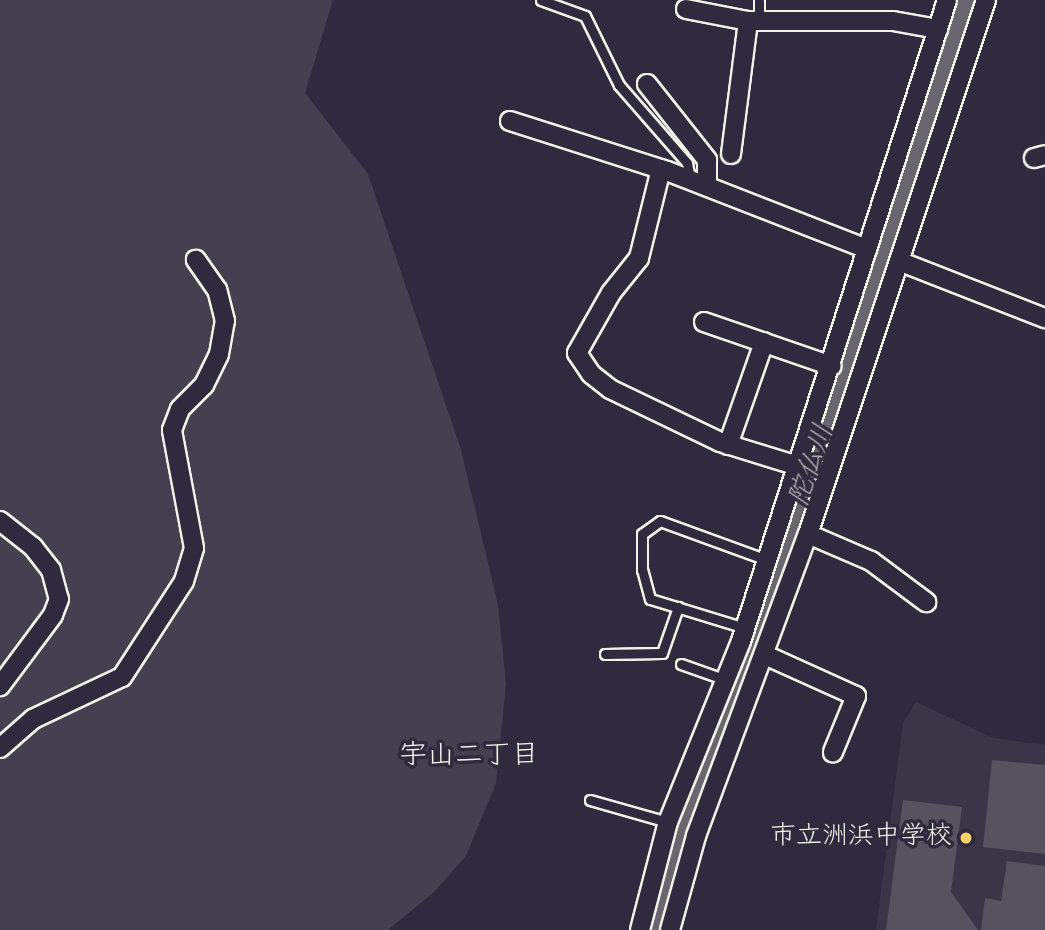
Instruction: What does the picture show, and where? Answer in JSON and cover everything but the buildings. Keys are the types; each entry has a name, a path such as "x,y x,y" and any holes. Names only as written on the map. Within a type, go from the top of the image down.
{"street":[{"path":"670,930 696,836 808,534 986,0"},
{"path":"639,930 668,821 745,628 843,333 945,1"},
{"path":"687,5 753,21 893,21 937,29"},
{"path":"731,154 753,21"},
{"path":"647,84 707,160 707,185"},
{"path":"510,121 707,185 867,249"},
{"path":"661,169 639,258 611,293 577,353 591,374 610,388 728,445 798,466"},
{"path":"0,748 33,719 122,677 184,581 194,548 172,430 180,410 209,375 219,354 225,321 216,290 196,260"},
{"path":"901,261 1045,318"},
{"path":"704,322 832,366"},
{"path":"843,333 872,342"},
{"path":"728,445 764,342"},
{"path":"0,521 33,547 51,570 60,599 53,615 0,686"},
{"path":"808,534 871,561 926,602"},
{"path":"765,655 856,695 833,752"}],"lane":[{"path":"541,0 585,16 619,85 687,163 690,179"},
{"path":"753,21 759,0"},
{"path":"745,628 650,599 642,570 642,534 660,521 767,559"},
{"path":"605,654 662,653 678,607"},
{"path":"681,664 726,680"},
{"path":"590,800 668,821"}],"shaded area":[{"path":"0,0 333,0 305,93 368,174 461,450 498,605 506,684 496,783 466,856 434,892 388,930 0,930"},
{"name":"市立洲浜中学校","path":"916,702 993,738 1045,745 1045,930 876,930 903,723"}],"waterway":[{"name":"陀仏川","path":"654,930 681,829 745,671 970,0"}],"place":[{"name":"市立洲浜中学校","path":"966,838"}],"district":[{"name":"宇山二丁目","path":"469,758"}]}
